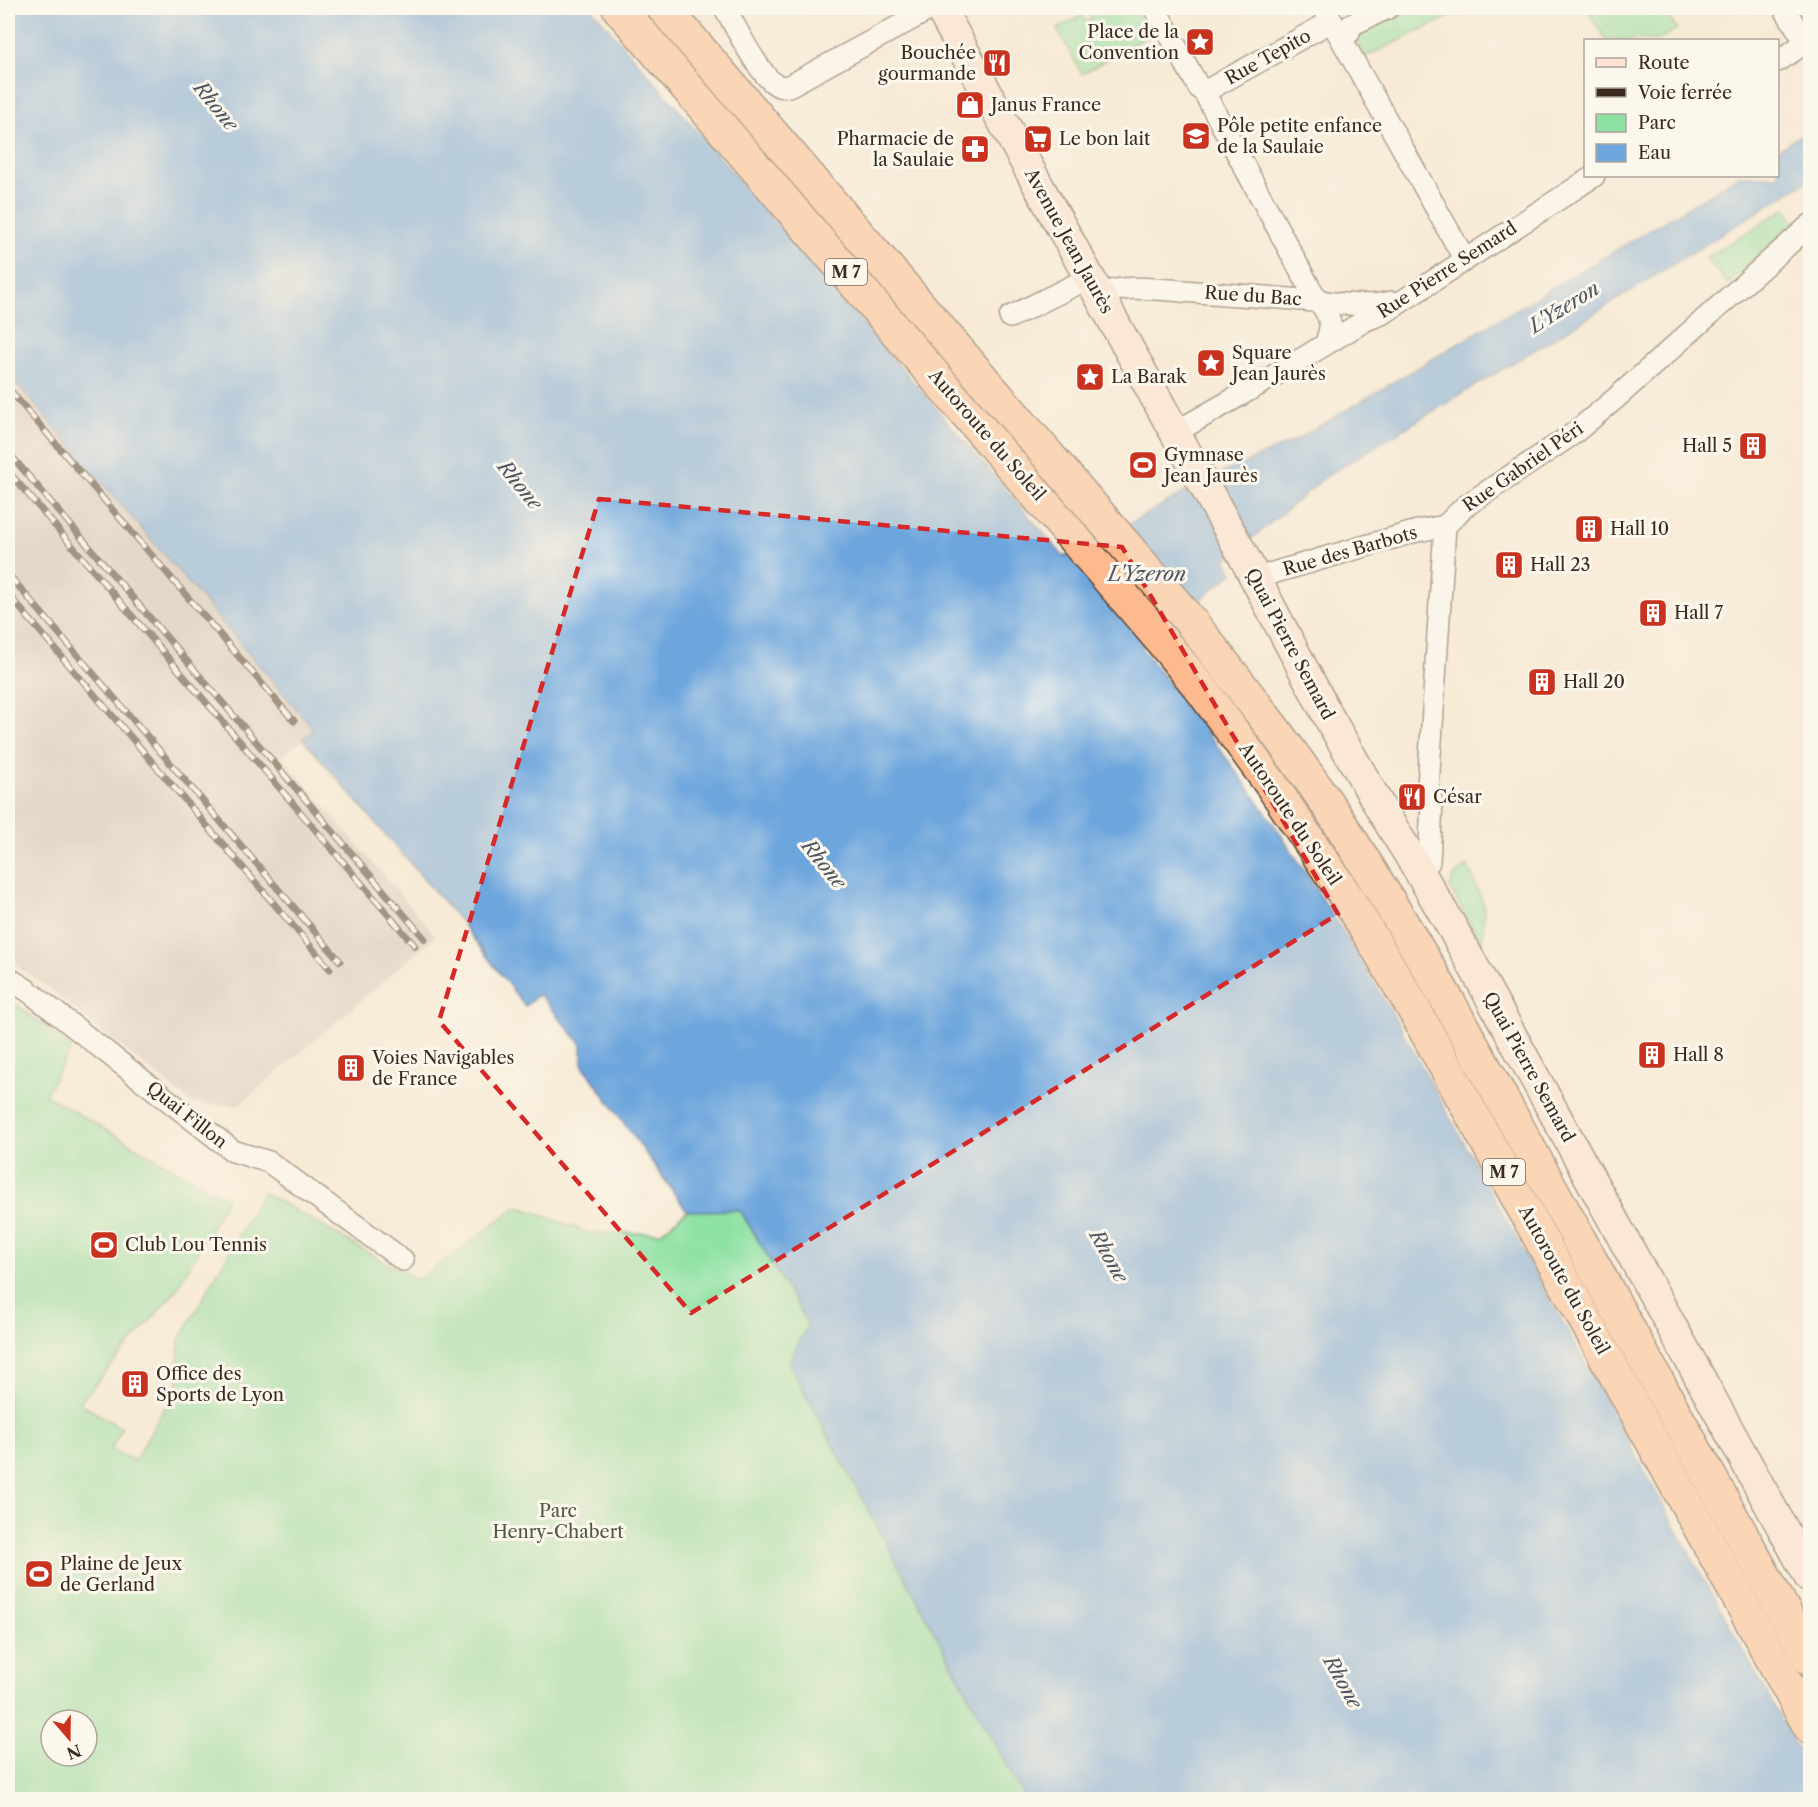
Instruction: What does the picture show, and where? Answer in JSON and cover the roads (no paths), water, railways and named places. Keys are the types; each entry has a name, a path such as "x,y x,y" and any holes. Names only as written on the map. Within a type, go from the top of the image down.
{"highway":[{"name":"Autoroute du Soleil","path":"618,8 1162,641 1273,787 1346,896 1433,1044 1810,1726"},
{"name":"Autoroute du Soleil","path":"664,8 1191,622 1254,703 1327,804 1399,917 1449,1004 1810,1659"}],"main road":[{"name":"Avenue Jean Jaurès","path":"940,8 1200,479"},
{"name":"Quai Pierre Semard","path":"1200,479 1251,569 1328,716 1418,869 1810,1578"}],"street":[{"path":"725,8 750,54 772,83 781,87 789,86 932,8"},
{"path":"1155,8 1317,301 1326,312 1330,320 1326,343"},
{"name":"Rue Tepito","path":"1204,93 1335,21 1351,25 1388,8"},
{"path":"1779,60 1808,42 1784,8"},
{"path":"1335,21 1465,260"},
{"name":"Rue Pierre Semard","path":"1174,433 1366,320 1408,299 1592,177"},
{"name":"Rue Gabriel Péri","path":"1418,869 1430,862 1432,802 1428,787 1445,526 1464,507 1573,434 1810,225"},
{"name":"Rue du Bac","path":"1010,317 1094,286 1107,291 1164,289 1345,305 1382,304 1408,299"},
{"name":"Rue des Barbots","path":"1251,569 1265,576 1417,531 1445,526"},
{"name":"Quai Fillon","path":"8,978 27,990 233,1151 269,1162 403,1260"}],"water":[{"path":"8,8 591,8 1064,557 1207,480 1296,440 1736,177 1779,177 1779,149 1810,129 1810,179 1592,315 1328,475 1226,560 1233,573 1141,648 1212,738 1263,808 1295,855 1398,1023 1810,1772 1810,1799 1025,1799 789,1363 808,1324 740,1210 687,1211 582,1064 582,1045 539,994 525,1006 459,920 303,739 314,729 8,373"}],"railway":[{"path":"8,388 294,721"},
{"path":"8,452 425,939"},
{"path":"8,471 415,946"},
{"path":"8,574 340,961"},
{"path":"8,594 330,969"}],"place":[{"name":"Place de la Convention","path":"1200,42"},
{"name":"Bouchée gourmande","path":"997,63"},
{"name":"Janus France","path":"970,105"},
{"name":"Pôle petite enfance de la Saulaie","path":"1196,136"},
{"name":"Le bon lait","path":"1038,139"},
{"name":"Pharmacie de la Saulaie","path":"975,149"},
{"name":"Square Jean Jaurès","path":"1211,363"},
{"name":"La Barak","path":"1090,377"},
{"name":"Hall 5","path":"1753,446"},
{"name":"Gymnase Jean Jaurès","path":"1143,465"},
{"name":"Hall 10","path":"1589,529"},
{"name":"Hall 23","path":"1509,565"},
{"name":"Hall 7","path":"1653,613"},
{"name":"Hall 20","path":"1542,682"},
{"name":"César","path":"1412,797"},
{"name":"Hall 8","path":"1652,1055"},
{"name":"Voies Navigables de France","path":"351,1068"},
{"name":"Club Lou Tennis","path":"104,1245"},
{"name":"Office des Sports de Lyon","path":"135,1384"},
{"name":"Plaine de Jeux de Gerland","path":"39,1574"}],"water label":[{"name":"Rhone","path":"216,106"},
{"name":"L'Yzeron","path":"1564,307"},
{"name":"Rhone","path":"520,485"},
{"name":"L'Yzeron","path":"1147,574"},
{"name":"Rhone","path":"824,864"},
{"name":"Rhone","path":"1109,1256"},
{"name":"Rhone","path":"1343,1682"}],"park label":[{"name":"Parc Henry-Chabert","path":"558,1522"}]}
